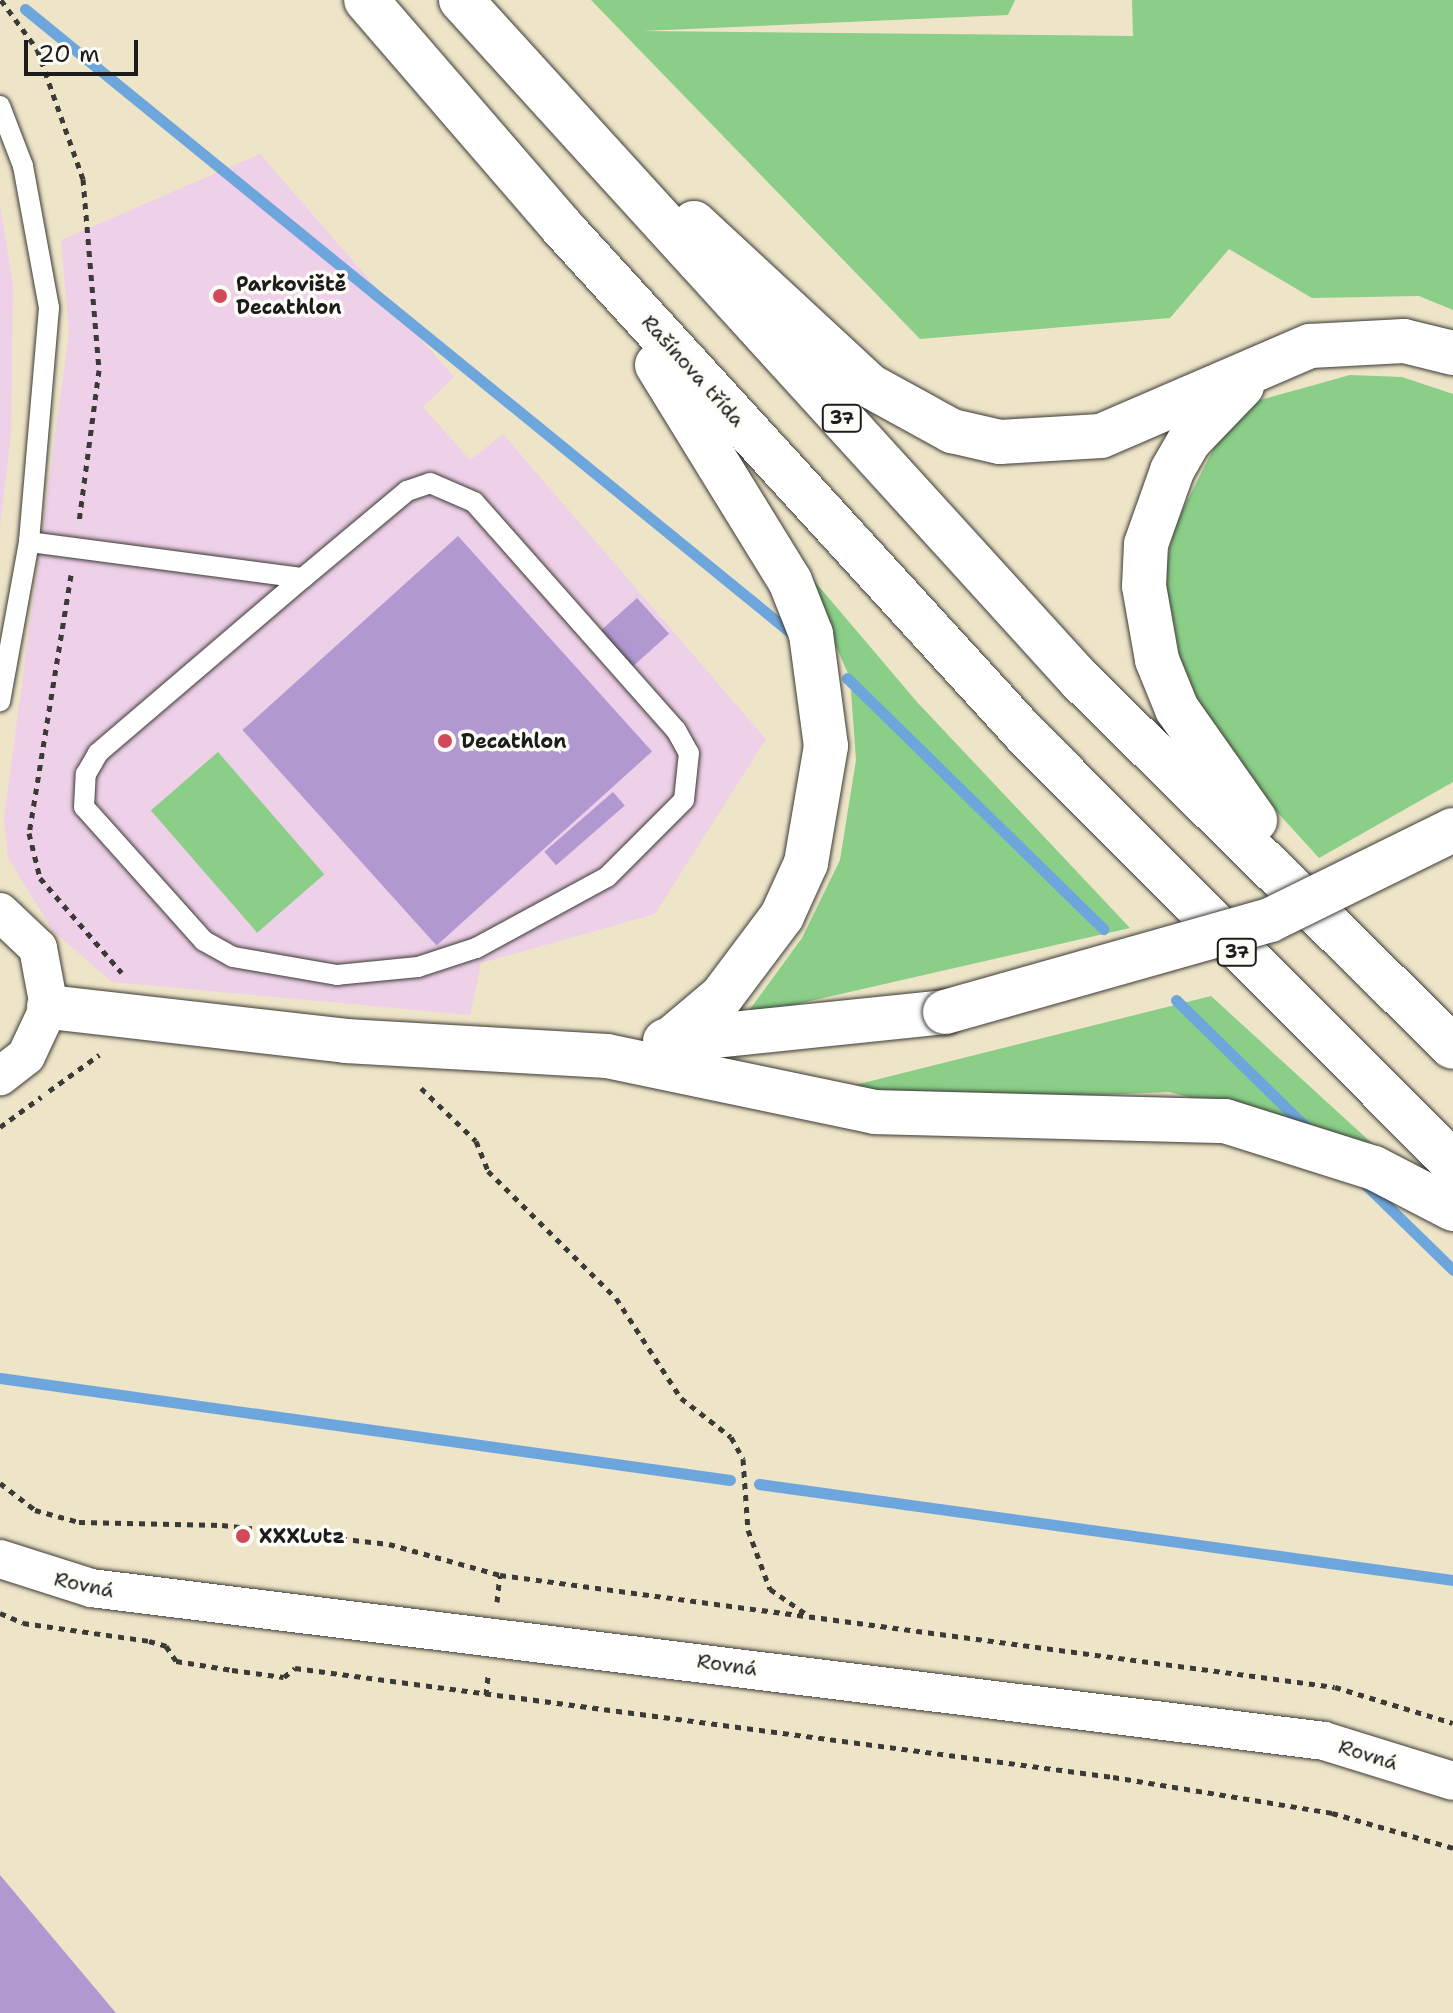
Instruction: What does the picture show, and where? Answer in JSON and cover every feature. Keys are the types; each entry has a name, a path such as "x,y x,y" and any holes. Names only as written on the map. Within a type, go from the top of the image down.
{"main road":[{"name":"Rašínova třída","path":"366,0 561,226 1026,735 1453,1163"},
{"name":"37","path":"461,0 1080,680 1453,1047"},
{"path":"604,157 722,243 870,386 952,431 1049,444 1101,436 1310,346 1404,341 1453,353"},
{"path":"561,226 762,526 811,634 822,688 824,760 806,863 752,959 670,1040"},
{"path":"1263,367 1189,441 1156,505 1146,544 1148,624 1177,709 1203,753 1373,969"},
{"path":"607,1056 670,1040 945,1012 1270,920 1453,830"},
{"path":"49,1007 346,1041 607,1056 875,1112 1225,1121 1360,1163 1453,1209"}],"street":[{"path":"0,912 38,948 49,1007 26,1056 0,1076"},
{"name":"Rovná","path":"0,1559 103,1590 1324,1741 1453,1781"}],"lane":[{"path":"0,106 23,166 49,308 29,542 0,701"},
{"path":"29,542 303,578 407,491 430,483 455,490 474,502 676,730 689,753 684,800 639,851 577,898 488,943 418,967 337,975 259,967 204,941 84,807 86,774 98,753 303,578"}],"path":[{"path":"0,1127 96,1056 120,1050 127,977 95,950 40,878 29,833 61,656"},
{"path":"410,1082 436,1098 476,1141 488,1171 616,1298 681,1398 731,1437 743,1459 748,1530 770,1589 809,1617"},
{"path":"0,1483 35,1510 79,1522 222,1525 389,1544 500,1575 1335,1687 1453,1723"},
{"path":"497,1597 500,1575"},
{"path":"0,1613 23,1623 149,1641 166,1646 176,1661 284,1677 295,1668 1081,1773 1332,1813 1453,1848"}],"shaded area":[{"path":"260,154 454,377 423,407 470,460 503,434 766,739 655,914 481,963 470,1015 112,982 53,931 8,858 4,818 69,332 61,240"},
{"path":"0,204 13,286 11,433 0,527"}],"green space":[{"path":"591,0 1015,0 1008,15 642,31 1133,36 1132,0 1453,0 1453,310 1419,296 1312,298 1229,249 1170,318 920,339"},
{"path":"1350,375 1402,377 1453,394 1453,782 1319,858 1224,754 1185,683 1164,575 1174,527 1219,438 1260,400"},
{"path":"799,563 917,702 1130,928 745,1016 802,938 840,860 856,760 850,678"},
{"path":"218,752 324,874 257,933 151,810"},
{"path":"1211,996 1376,1147 1169,1092 910,1103 831,1091"}],"building":[{"name":"Decathlon","path":"458,536 652,752 437,946 242,730"},
{"path":"637,598 669,634 633,666 601,631"},
{"path":"613,792 625,806 556,865 544,852"},
{"path":"0,1875 116,2013 0,2013"}],"waterway":[{"path":"25,9 790,632"},
{"path":"847,678 1103,929"},
{"path":"1176,1000 1310,1131"},
{"path":"1365,1184 1453,1270"},
{"path":"0,1378 730,1480"},
{"path":"759,1484 1453,1580"}],"place":[{"name":"Parkoviště Decathlon","path":"220,296"},
{"name":"Decathlon","path":"445,741"},
{"name":"XXXLutz","path":"243,1536"}]}
